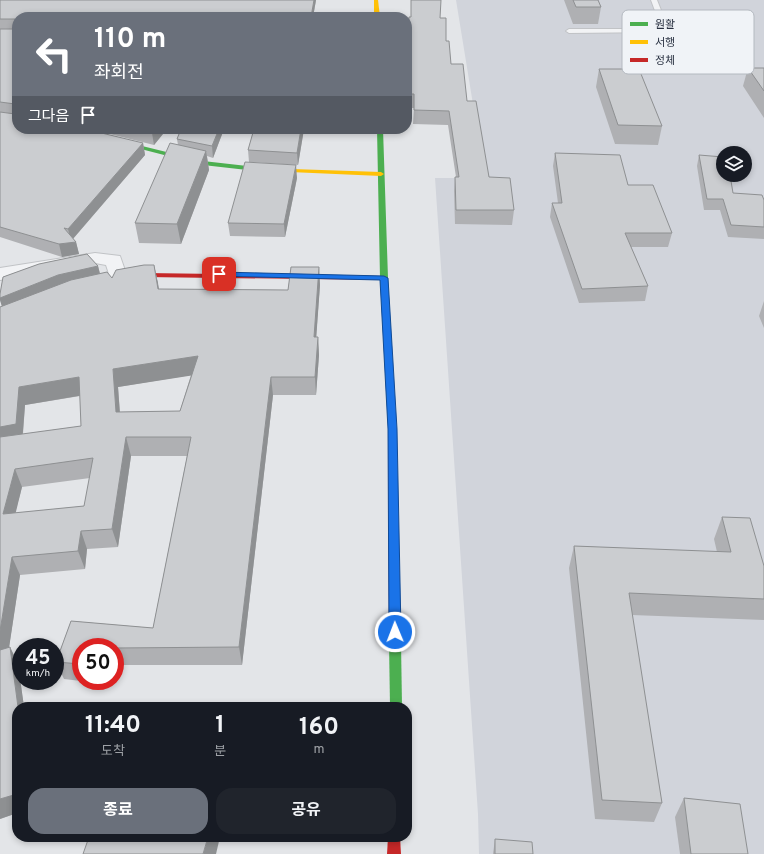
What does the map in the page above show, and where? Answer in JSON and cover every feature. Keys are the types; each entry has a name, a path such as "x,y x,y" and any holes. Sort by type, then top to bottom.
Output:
{"main road":[{"path":"376,0 377,12"},
{"path":"87,134 203,162 264,170 381,174"},
{"path":"380,134 384,278 392,429 396,702"},
{"path":"116,280 145,275 384,278"},
{"path":"394,842 394,854"}],"street":[{"path":"0,274 95,258 114,260 116,280"}],"lane":[{"path":"654,0 658,10"},
{"path":"569,31 622,31"}],"shaded area":[{"path":"456,0 764,0 764,854 479,854 478,814 435,178 485,178"}],"building":[{"path":"0,0 314,0 312,12 12,12 12,19 0,19"},
{"path":"411,0 441,0 440,18 446,18 446,41 449,41 451,64 463,64 467,101 476,101 489,177 510,178 514,210 456,210 455,177 459,177 449,111 414,110 414,94 412,94"},
{"path":"573,0 598,0 601,7 576,7"},
{"path":"0,29 12,29 12,104 0,102"},
{"path":"754,68 764,68 764,91 752,74 754,74"},
{"path":"599,69 622,69 622,74 641,74 662,126 618,125"},
{"path":"0,112 12,114 12,134 106,134 143,143 68,229 64,228 76,242 59,244 0,227"},
{"path":"179,134 217,134 212,146 177,139"},
{"path":"253,134 300,134 297,153 248,150"},
{"path":"170,143 206,151 177,224 135,223"},
{"path":"555,153 620,155 628,185 653,185 672,233 625,233 648,286 582,289 552,203 562,203"},
{"path":"699,155 716,156 716,182 731,182 733,193 762,195 764,200 764,227 731,225 723,199 707,199"},
{"path":"245,162 296,165 284,224 228,223"},
{"path":"87,254 98,266 58,275 0,298 3,277 39,264"},
{"path":"144,265 154,265 158,289 288,290 291,267 319,267 314,337 318,337 315,377 271,377 239,647 124,648 124,638 72,638 72,663 64,663 64,640 71,621 153,628 191,437 126,437 112,529 81,531 78,551 12,557 0,631 0,437 81,426 79,377 19,387 16,424 0,427 0,307 71,280 107,272 112,278 116,270","holes":["198,356 180,411 116,412 113,369","93,458 84,506 3,514 15,469"]},
{"path":"722,517 750,518 764,566 764,599 629,593 662,803 602,800 574,546 731,552"},
{"path":"10,647 12,662 12,690 16,690 17,702 12,702 12,795 0,799 0,650"},
{"path":"684,798 740,804 748,854 691,854"},
{"path":"495,839 532,842 533,854 495,854"},
{"path":"87,842 207,842 203,854 83,854"}],"traffic: fast":[{"path":"86,134 203,163 264,170 292,171"},
{"path":"380,134 384,278 392,426"},
{"path":"395,642 396,702"}],"traffic: slow":[{"path":"376,0 377,12"},
{"path":"292,171 381,174"}],"traffic: jam":[{"path":"128,278 145,275 384,278"},
{"path":"392,426 395,642"},
{"path":"394,842 394,854"}],"route":[{"path":"219,274 384,278 392,429 395,632"}]}
